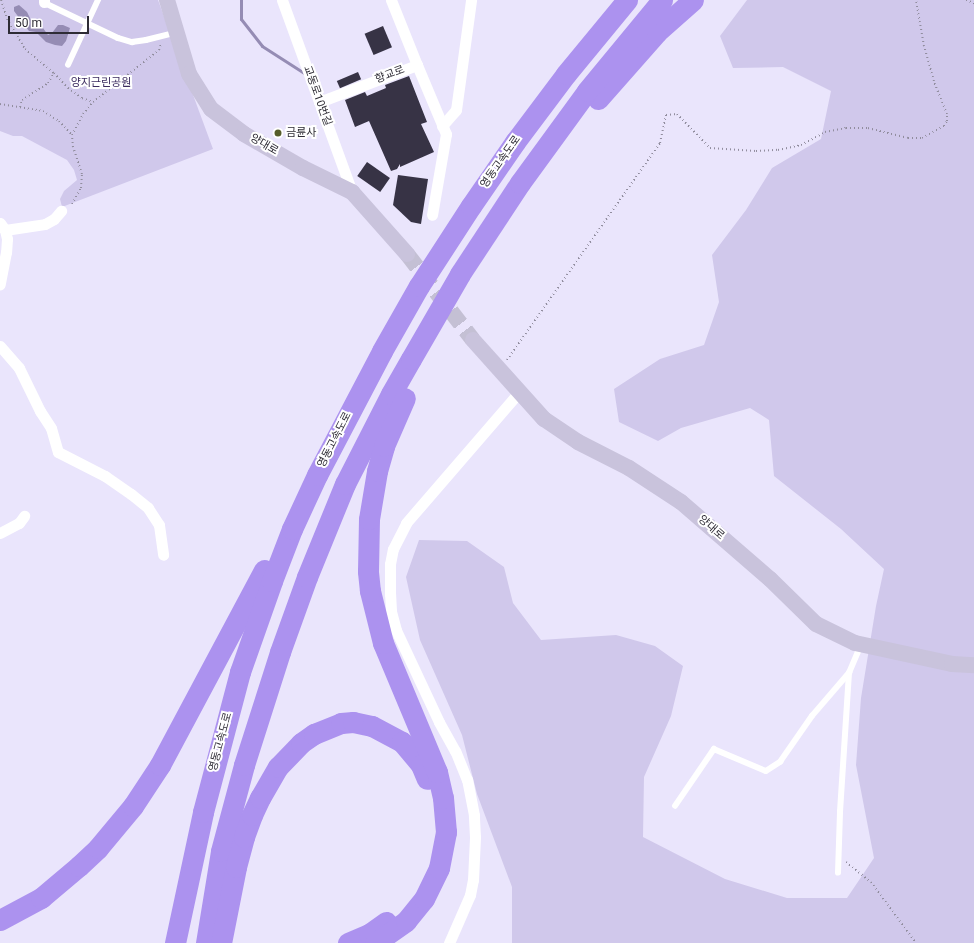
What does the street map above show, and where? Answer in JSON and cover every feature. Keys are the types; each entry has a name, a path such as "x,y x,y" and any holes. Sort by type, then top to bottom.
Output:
{"highway":[{"name":"영동고속도로","path":"175,943 222,734 255,628 292,529 345,420 419,286 515,142 566,74 627,0"},
{"path":"221,943 213,929 222,851 244,765 280,652 307,576 345,484 377,421 460,274 520,183 622,48 662,0"},
{"path":"460,274 578,122 657,32 693,0"},
{"path":"375,943 406,921 417,909 431,888 443,856 446,820 437,772 383,643 370,591 368,571 369,519 378,471 384,446 393,422 436,338 545,165"},
{"path":"0,920 41,898 79,866 118,824 146,788 164,758 345,420"},
{"path":"213,929 244,838 260,798 278,767 301,743 314,734 341,724 363,724 381,730 402,742 421,765 434,802 434,839 427,867 412,895 380,926 369,934 348,943"}],"street":[{"name":"양대로","path":"168,0 171,34 189,74 212,109 244,134 303,168 352,192 407,254"},
{"name":"교동로10번길","path":"282,0 352,192"},
{"name":"향교로","path":"319,102 418,65 390,0"},
{"path":"442,126 456,110 471,0"},
{"path":"418,65 446,134 432,215"},
{"path":"0,284 7,239 2,227 45,224 54,219 61,211"},
{"name":"양대로","path":"473,340 544,419 578,442 629,468 681,502 770,579 816,624 855,644 952,664 974,665"},
{"path":"0,346 19,368 36,404 51,428 58,452 105,476 148,508 159,525 163,555"},
{"path":"449,943 470,895 473,880 476,837 474,815 466,780 456,751 439,722 396,630 391,611 390,564 393,549 406,523 519,392"},
{"path":"0,533 19,523 24,516"}],"lane":[{"path":"68,65 98,0"},
{"path":"42,1 88,22 118,38 132,42 171,34"},
{"path":"675,806 714,749 766,771 780,762 812,716 849,673 861,645"},
{"path":"838,872 849,673"}],"path":[{"path":"1,0 7,19 25,49 54,73 68,88 82,98 93,102"},
{"path":"500,370 660,143 666,115 677,114 710,148 756,152 778,150 801,145 824,132 846,128 868,128 908,138 922,138 934,133 944,126 947,120 947,114 934,81 926,53 916,0"},
{"path":"966,0 974,3"},
{"path":"72,204 81,188 82,174 73,147 72,135 83,114 93,102 159,50 171,34"},
{"path":"20,107 22,100 48,83 54,73"},
{"path":"0,104 43,111 59,121 72,135"},
{"path":"838,856 871,882 916,943"}],"green space":[{"name":"양지근린공원","path":"0,0 158,0 213,149 62,207 60,199 64,191 77,180 74,170 67,160 22,136 13,136 0,131"},
{"path":"747,0 974,0 974,943 512,943 512,887 477,794 462,735 420,640 406,577 419,540 467,541 504,567 513,603 541,640 616,635 655,646 683,666 671,716 644,777 643,837 725,879 787,898 847,898 874,858 856,765 861,698 876,606 884,569 841,529 774,476 769,420 750,408 681,428 658,441 619,422 614,389 660,359 704,345 719,302 712,255 746,210 772,168 821,139 831,91 783,67 733,68 720,36"}],"shaded area":[{"path":"19,5 27,12 33,24 43,28 48,35 52,33 58,25 63,25 70,28 66,41 62,46 46,42 36,32 29,31 14,11 14,7"}],"building":[{"path":"383,26 392,47 374,55 365,34"},
{"path":"358,72 361,79 340,88 337,81"},
{"path":"409,76 427,122 421,124 434,152 400,167 400,164 397,169 391,171 369,121 355,127 345,100 365,92 367,96 386,88 385,85"},
{"path":"367,162 390,178 380,192 357,176"},
{"path":"398,175 428,179 421,224 411,222 393,205"}],"waterway":[{"path":"241,0 241,19 262,46 304,73"}],"tunnel":[{"path":"407,254 473,340"}],"place":[{"name":"금륜사","path":"278,133"}]}
